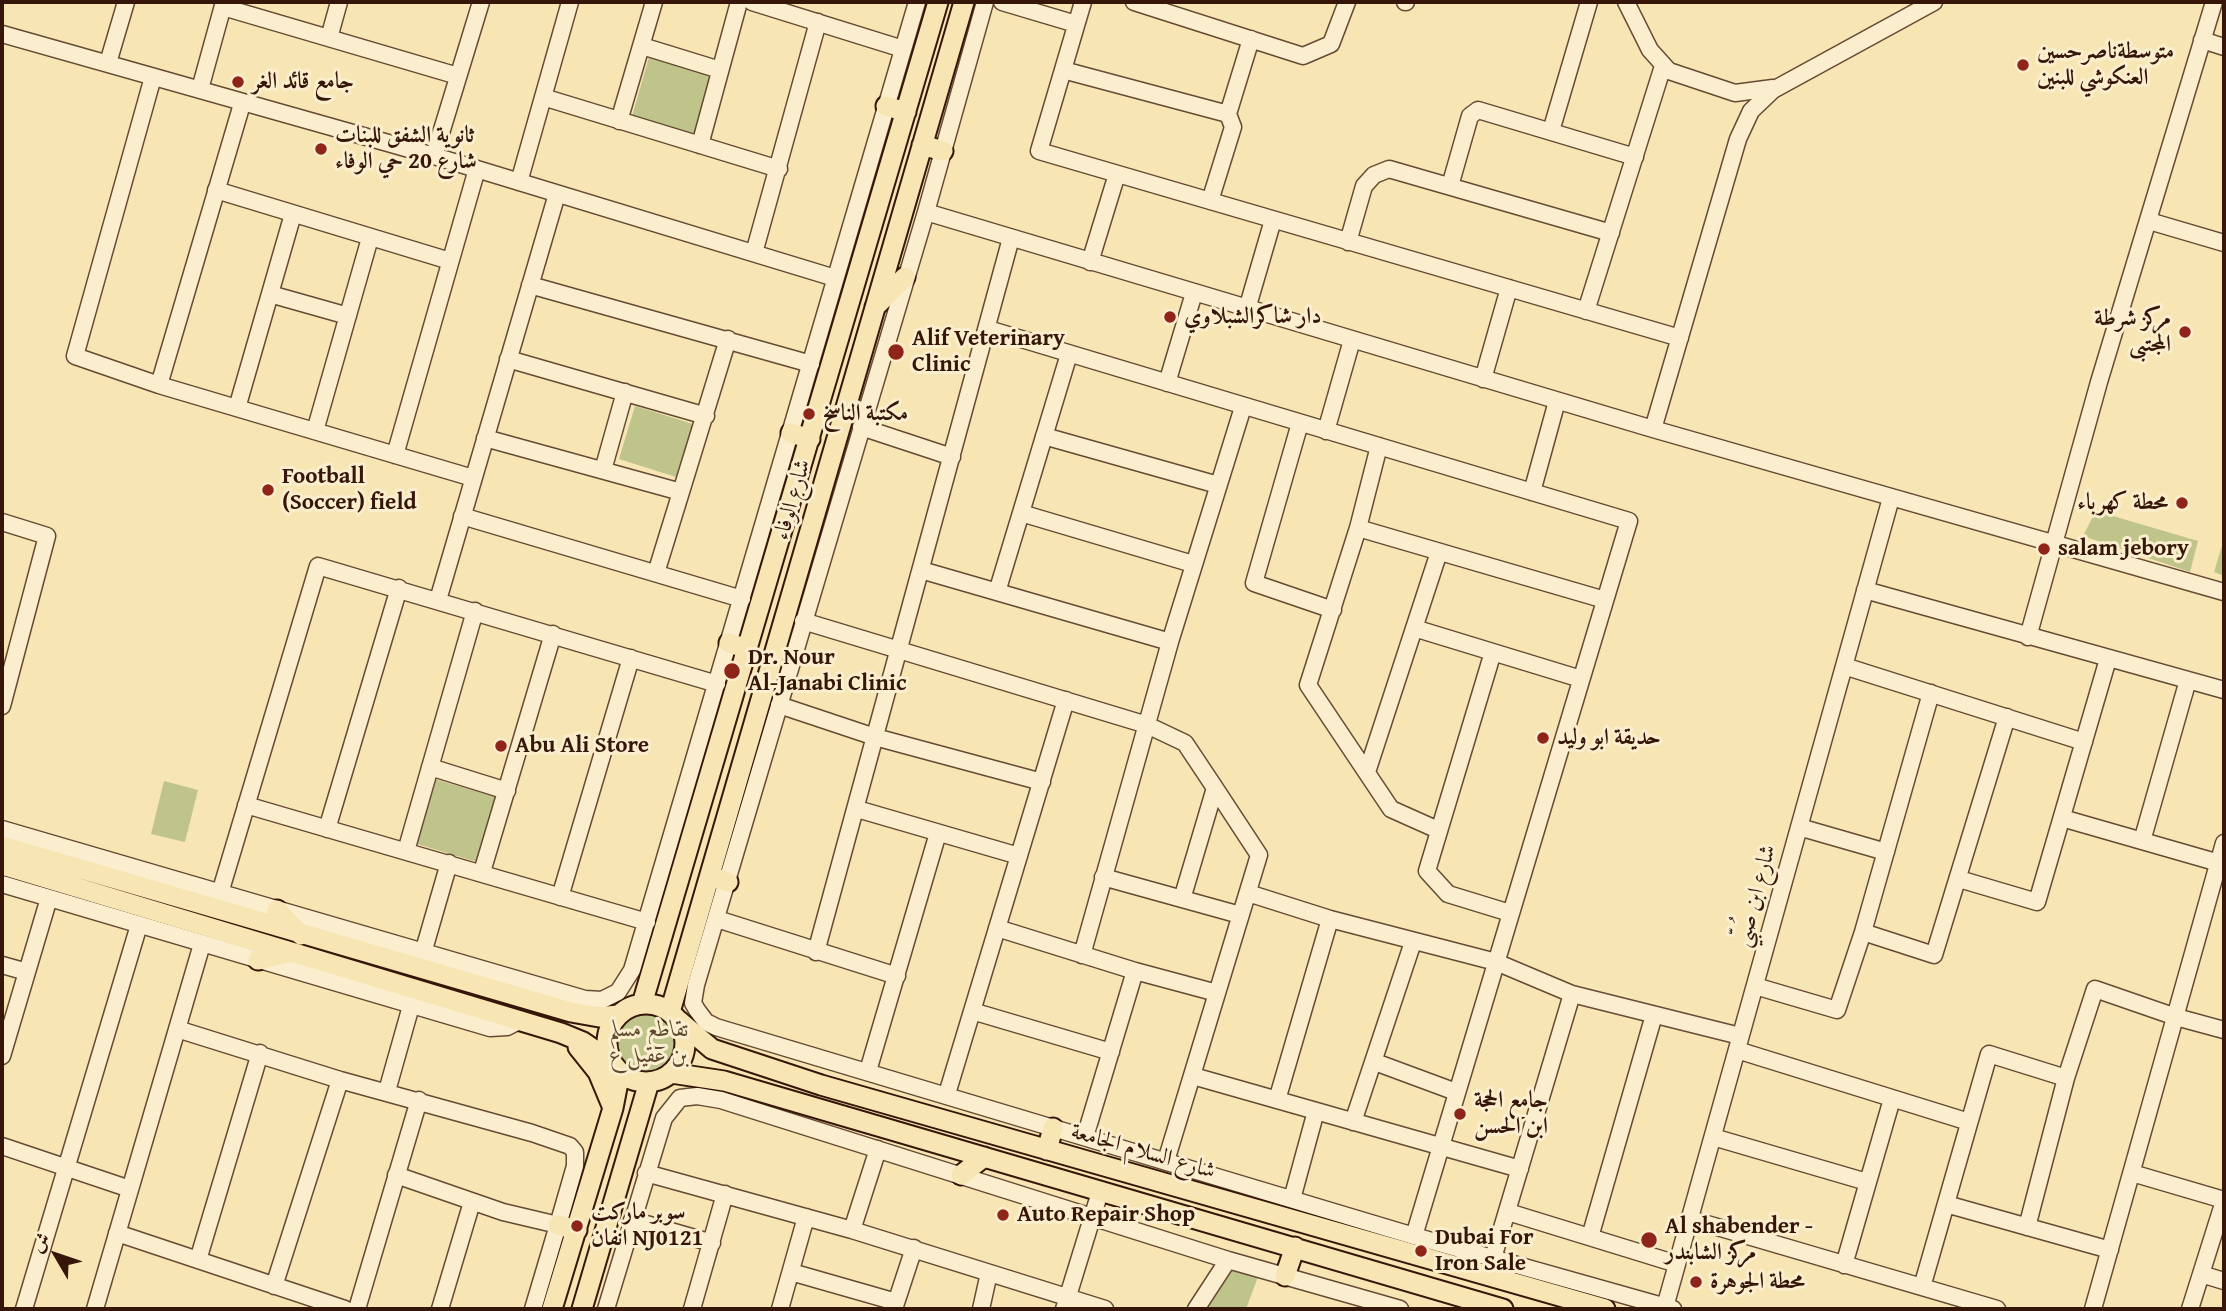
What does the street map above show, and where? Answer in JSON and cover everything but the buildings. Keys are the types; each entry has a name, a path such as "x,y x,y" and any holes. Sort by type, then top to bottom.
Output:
{"main road":[{"name":"شارع الوفاء","path":"642,1004 938,2"},
{"name":"شارع الوفاء","path":"674,1016 719,879 728,811 964,2"},
{"path":"887,106 906,112"},
{"path":"922,145 943,151"},
{"path":"874,308 905,278"},
{"path":"790,433 810,439"},
{"path":"813,518 832,523"},
{"path":"729,643 748,649"},
{"path":"719,748 722,759 708,808 709,816 720,820 728,811"},
{"path":"2,846 561,1033 583,1042 629,1078 649,1082 671,1073 709,1077 1503,1309"},
{"path":"2,865 571,1012 599,1017 618,1015 642,1004 662,1007 674,1016 685,1042 683,1054 671,1073"},
{"path":"276,910 296,943"},
{"path":"258,960 296,943"},
{"path":"571,1012 606,1008 621,1003 655,965"},
{"path":"552,1309 558,1289 567,1228 612,1108 616,1067 607,1038 618,1015"},
{"name":"شارع السلام الجامعة","path":"674,1016 712,1049 839,1090 1047,1150 1341,1223 1604,1309"},
{"path":"561,1033 588,1057 598,1072 612,1108"},
{"path":"582,1309 649,1082"},
{"path":"831,1112 828,1098 839,1090"},
{"path":"1047,1150 1052,1128"},
{"path":"961,1175 984,1157"},
{"path":"1285,1276 1294,1247"},
{"path":"558,1289 568,1280 580,1284 582,1291 576,1309"}],"street":[{"path":"108,64 126,2"},
{"path":"329,38 339,2"},
{"path":"434,156 481,2"},
{"path":"519,182 570,2"},
{"path":"620,121 654,2"},
{"path":"699,145 739,2"},
{"path":"752,2 903,49"},
{"path":"2,829 585,999 602,1000 618,992 629,979 647,922 917,2"},
{"path":"985,2 926,212 779,705 719,879 717,919 693,1003 701,1017 716,1027 1292,1199 1341,1223 1414,1236 1669,1308"},
{"path":"1002,2 1076,24"},
{"path":"1083,2 1038,151 1680,338"},
{"path":"1134,2 1171,7 1251,39 1303,56 1331,44 1347,2"},
{"path":"1551,131 1590,2"},
{"path":"1626,2 1650,50 1663,66 1684,78 1735,93 1782,85"},
{"path":"1653,429 1745,120 1765,96 1782,85 1934,2"},
{"path":"2028,637 2214,2"},
{"path":"200,89 224,4 458,76"},
{"path":"754,253 818,22"},
{"path":"2,34 200,89 242,104 434,156 835,278"},
{"path":"1210,201 1233,127 1228,114 1251,39"},
{"path":"2202,40 2224,47"},
{"path":"642,46 720,70"},
{"path":"1586,311 1663,66"},
{"path":"1063,70 1228,114"},
{"path":"153,77 75,356 159,385 473,478"},
{"path":"1735,93 1745,120"},
{"path":"543,97 779,169"},
{"path":"159,385 242,104"},
{"path":"1450,186 1469,119 1475,111 1484,110 1636,157"},
{"path":"395,455 477,169"},
{"path":"1348,242 1364,186 1378,172 1398,170 1611,233"},
{"path":"1090,262 1117,174"},
{"path":"216,190 450,261"},
{"path":"438,600 557,194"},
{"path":"926,212 1557,401 2224,592"},
{"path":"237,408 293,214"},
{"path":"1247,309 1273,219"},
{"path":"2149,220 2224,243"},
{"path":"315,431 370,238"},
{"path":"816,952 1011,239"},
{"path":"530,285 811,364"},
{"path":"1483,379 1509,288"},
{"path":"1167,383 1194,293"},
{"path":"270,294 348,316"},
{"path":"988,329 1629,521 1414,1236"},
{"path":"656,573 728,339"},
{"path":"1326,430 1352,340"},
{"path":"997,592 1069,354"},
{"path":"508,359 706,415"},
{"path":"603,470 625,392"},
{"path":"1532,492 1557,401"},
{"path":"1082,955 1170,642 1243,407"},
{"path":"1300,423 1254,583 1333,610"},
{"path":"861,426 952,457"},
{"path":"1044,436 1218,485"},
{"path":"485,438 681,492"},
{"path":"1379,446 1333,610 1308,684 1391,809 1437,830"},
{"name":"شارع ابن صُبّي","path":"1669,1308 1677,1264 1891,498"},
{"path":"1021,513 1193,564"},
{"path":"462,516 742,598"},
{"path":"2,522 47,536 2,706"},
{"path":"1357,528 1605,600"},
{"path":"1367,772 1439,552"},
{"path":"220,893 318,566 717,684"},
{"path":"921,570 1170,642"},
{"path":"327,828 399,588"},
{"path":"1866,590 2224,690"},
{"path":"406,852 475,611"},
{"path":"803,621 1147,725 1185,743 1259,855 1166,1161"},
{"path":"1414,628 1581,679"},
{"path":"482,872 553,634"},
{"path":"1493,652 1437,830 1427,871 1448,894 1510,913"},
{"path":"560,897 631,658"},
{"path":"1959,879 2037,902 2108,659"},
{"path":"1844,666 2084,741"},
{"path":"2142,841 2188,680"},
{"path":"1755,986 1837,1010 1863,932 1931,693"},
{"path":"947,1094 1066,700"},
{"path":"779,705 875,737 1042,782"},
{"path":"1863,932 1934,955 2007,717"},
{"path":"430,767 507,791"},
{"path":"1182,899 1214,788"},
{"path":"246,805 647,922"},
{"path":"857,809 1019,856"},
{"path":"2062,818 2219,863"},
{"path":"1799,827 1886,852"},
{"path":"868,1071 938,833"},
{"path":"2093,1309 2224,843"},
{"path":"423,953 449,863"},
{"path":"1103,877 1240,915"},
{"path":"2,884 496,1029 519,1021"},
{"path":"1248,893 1330,919 1496,962 1572,995 1654,1016 1739,1043 1892,1099 1969,1122"},
{"path":"3,1050 48,898"},
{"path":"717,919 897,976"},
{"path":"1277,1100 1330,919"},
{"path":"24,1309 139,925"},
{"path":"998,928 1135,971 1217,993"},
{"path":"1353,1122 1376,1062 1413,942"},
{"path":"95,1309 202,944"},
{"path":"2,965 27,972"},
{"path":"1085,1137 1135,971"},
{"path":"2027,1227 2066,1078 2095,989 2176,1017 2224,1030"},
{"path":"1493,1258 1572,995"},
{"path":"387,1091 411,1006"},
{"path":"972,1011 1111,1052"},
{"path":"1590,1237 1654,1016"},
{"path":"177,1028 340,1080 387,1091 570,1146 575,1152 575,1167 567,1228 533,1309"},
{"path":"198,1260 260,1053"},
{"path":"1922,1287 1989,1054 2066,1078"},
{"path":"1376,1062 1456,1093"},
{"path":"1193,1076 1520,1169"},
{"path":"274,1286 340,1080"},
{"path":"606,1309 657,1136 670,1107 680,1098 697,1096 720,1100 1228,1260 1400,1309"},
{"path":"1844,1265 1892,1099"},
{"path":"357,1309 419,1101"},
{"path":"1292,1199 1316,1111"},
{"path":"1713,1137 1867,1182"},
{"path":"2,1146 130,1189"},
{"path":"852,1230 878,1149"},
{"path":"646,1172 914,1248 1066,1303 1105,1309"},
{"path":"2132,1173 2224,1200 2190,1309"},
{"path":"396,1175 472,1202 567,1228"},
{"path":"1066,1303 1100,1192"},
{"path":"692,1309 725,1195"},
{"path":"440,1309 472,1202"},
{"path":"1946,1204 2110,1250"},
{"path":"1508,1212 1677,1264"},
{"path":"780,1309 806,1217"},
{"path":"1690,1219 1997,1309"},
{"path":"632,1220 712,1243"},
{"path":"117,1233 345,1309"},
{"path":"791,1272 895,1306 914,1248"},
{"path":"1196,1309 1228,1260"},
{"path":"981,1309 989,1273"},
{"path":"2201,1275 2224,1281"}],"green space":[{"path":"649,57 711,75 694,134 632,116"},
{"path":"635,406 693,424 676,477 619,459"},
{"path":"2096,511 2198,541 2190,572 2083,536"},
{"path":"2224,539 2224,576 2214,572"},
{"path":"434,779 496,797 477,862 414,843"},
{"path":"164,781 198,790 185,842 151,834"},
{"name":"تقاطع مسلم بن عقيل ع","path":"649,1012 661,1014 671,1021 678,1031 678,1055 671,1065 661,1072 649,1074 637,1072 627,1065 620,1055 618,1043 620,1031 627,1021 637,1014"},
{"path":"1228,1260 1261,1269 1246,1309 1196,1309"}],"place":[{"name":"متوسطةناصرحسين العنكوشي للبنين","path":"2023,65"},
{"name":"جامع قائد الغر","path":"238,82"},
{"name":"ثانوية الشفق للبنات شارع 20 حي الوفاء","path":"321,149"},
{"name":"دار شاكرالشبلاوي","path":"1170,317"},
{"name":"مركز شرطة المجتبى","path":"2185,332"},
{"name":"Alif Veterinary Clinic","path":"896,352"},
{"name":"مكتبة الناسخ","path":"809,414"},
{"name":"Football (Soccer) field","path":"268,490"},
{"name":"محطة كهرباء","path":"2182,503"},
{"name":"salam jebory","path":"2044,549"},
{"name":"Dr. Nour Al-Janabi Clinic","path":"732,671"},
{"name":"حديقة ابو وليد","path":"1543,738"},
{"name":"Abu Ali Store","path":"501,746"},
{"name":"جامع الحجة ابن الحسن","path":"1460,1114"},
{"name":"Auto Repair Shop","path":"1003,1215"},
{"name":"سوبر ماركت انفان NJ0121","path":"577,1226"},
{"name":"Al shabender - مركز الشابندر","path":"1649,1240"},
{"name":"Dubai For Iron Sale","path":"1421,1251"},
{"name":"محطة الجوهرة","path":"1696,1282"}]}
